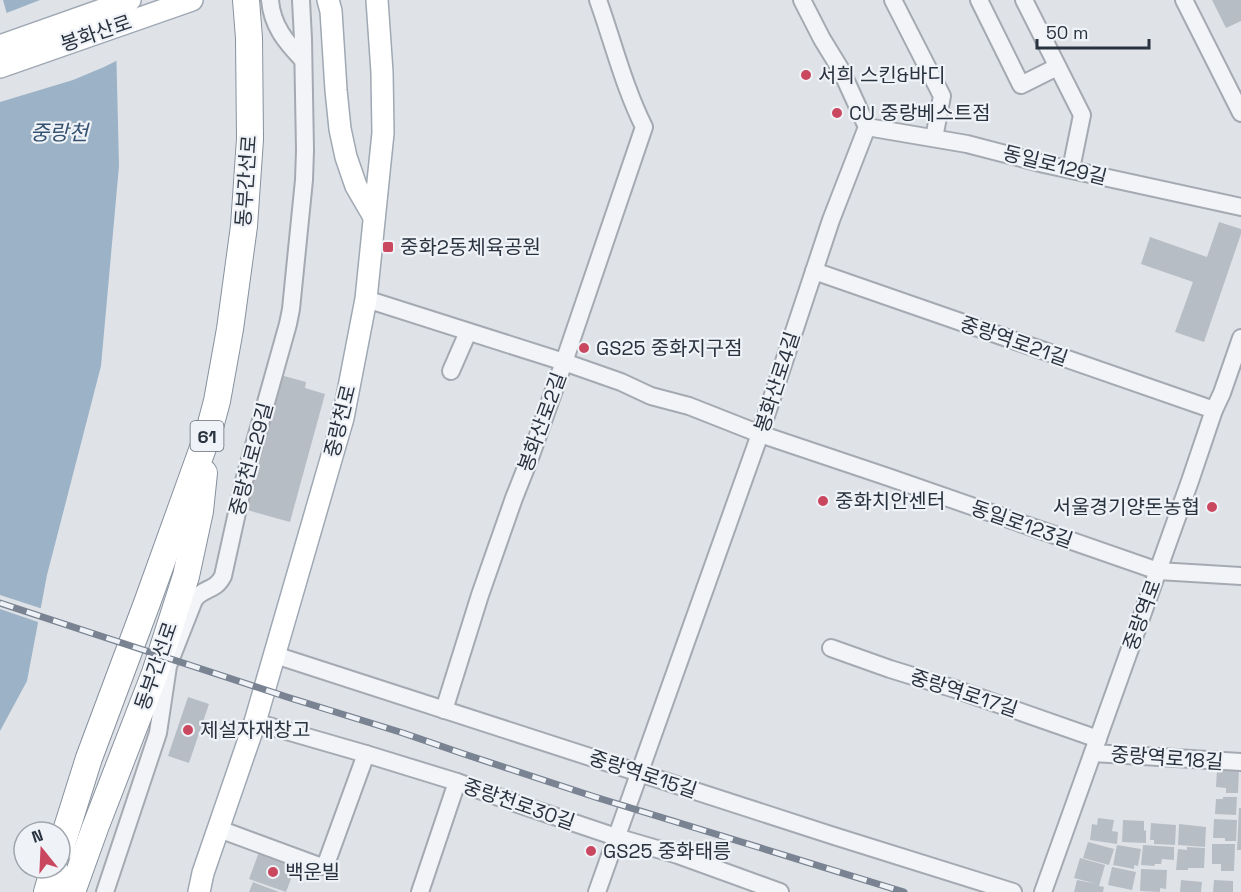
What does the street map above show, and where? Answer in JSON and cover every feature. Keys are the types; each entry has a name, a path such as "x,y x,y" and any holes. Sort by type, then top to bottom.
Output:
{"highway":[{"name":"동부간선로","path":"70,820 217,401 230,329 244,226 250,140 249,38 246,0"},
{"name":"동부간선로","path":"72,892 155,673 186,576 200,512 208,431"}],"main road":[{"name":"봉화산로","path":"0,46 130,0"},
{"name":"봉화산로","path":"0,67 192,0"},
{"path":"328,0 331,11 338,112 344,144 356,186 374,217"},
{"name":"중랑천로","path":"199,892 203,873 255,722 343,418 366,299 383,133 377,0"}],"street":[{"path":"270,0 273,17 281,36 303,60"},
{"name":"중랑천로29길","path":"105,892 158,733 168,666 197,596 218,585 223,576 244,481 288,324 304,180 305,129 301,0"},
{"name":"봉화산로2길","path":"444,710 480,596 564,362 644,127 620,67 598,0"},
{"path":"802,0 841,70 867,127"},
{"path":"893,0 942,96 934,138"},
{"path":"979,0 1021,85 1056,67"},
{"path":"1024,0 1082,116 1071,169"},
{"path":"1184,0 1241,113"},
{"name":"동일로129길","path":"867,127 990,149 1044,164 1241,207"},
{"name":"봉화산로4길","path":"597,892 760,434 831,220 867,127"},
{"name":"중랑역로21길","path":"814,271 1214,410"},
{"name":"동일로123길","path":"366,299 564,362 621,382 651,396 689,406 760,434 1158,571 1241,576"},
{"path":"451,371 468,332"},
{"name":"중랑역로","path":"1043,892 1241,338"},
{"name":"중랑역로17길","path":"831,648 955,689 1096,746"},
{"name":"중랑역로15길","path":"274,655 1013,892"},
{"name":"중랑천로30길","path":"255,722 457,782 616,837 678,855 780,892"},
{"name":"중랑역로18길","path":"1096,746 1241,762"},
{"path":"219,829 320,867 324,866 366,754"},
{"path":"420,892 457,782"}],"water":[{"name":"중랑천","path":"3,0 115,0 119,166 101,366 47,575 27,681 0,731 0,84 21,64"}],"pier":[{"path":"40,0 118,0 120,59 73,80 0,102 0,80 18,63 4,14"},
{"path":"0,595 43,609 41,623 0,609"}],"building":[{"path":"1212,0 1241,0 1241,21 1226,28"},
{"path":"1219,222 1241,229 1241,234 1204,342 1175,332 1193,282 1141,264 1150,237 1207,257"},
{"path":"277,374 306,382 305,388 325,394 290,522 240,508"},
{"name":"제설자재창고","path":"188,697 209,704 189,763 168,756"},
{"path":"1217,768 1239,769 1238,793 1226,793 1226,788 1216,787"},
{"path":"1223,797 1237,797 1236,815 1215,814 1216,799 1223,799"},
{"path":"1239,808 1241,808 1241,850 1237,850"},
{"path":"1098,818 1114,820 1112,831 1118,832 1117,844 1090,840 1092,824 1097,825"},
{"path":"1214,819 1237,820 1236,841 1213,838"},
{"path":"1123,820 1144,821 1146,843 1122,842"},
{"path":"1151,823 1176,825 1175,845 1154,844 1154,840 1150,840"},
{"path":"1179,824 1206,827 1205,847 1178,845"},
{"path":"1088,842 1114,849 1109,865 1083,858"},
{"path":"1212,844 1235,844 1234,871 1221,871 1221,864 1212,864"},
{"path":"1117,845 1141,849 1138,866 1134,865 1134,869 1113,865"},
{"path":"1143,845 1174,847 1174,860 1162,859 1161,864 1154,866 1141,865"},
{"path":"1187,847 1205,848 1204,868 1176,870 1178,849 1187,850"},
{"name":"백운빌","path":"259,852 296,866 286,892 249,879"},
{"path":"1080,858 1105,865 1099,886 1104,887 1103,892 1074,892 1077,880 1097,884 1074,878"},
{"path":"1112,867 1136,872 1132,890 1108,885"},
{"path":"1141,869 1167,870 1166,889 1160,888 1160,892 1140,891"},
{"path":"1181,880 1202,882 1201,892 1180,892"},
{"path":"1214,880 1233,881 1233,892 1213,892"},
{"path":"253,882 279,892 249,892"}],"railway":[{"path":"0,603 595,797 904,892"}],"place":[{"name":"서희 스킨&바디","path":"806,75"},
{"name":"CU 중랑베스트점","path":"837,113"},
{"name":"중화2동체육공원","path":"388,247"},
{"name":"GS25 중화지구점","path":"584,348"},
{"name":"중화치안센터","path":"823,501"},
{"name":"서울경기양돈농협","path":"1212,507"},
{"name":"제설자재창고","path":"188,730"},
{"name":"GS25 중화태릉","path":"591,851"},
{"name":"백운빌","path":"273,872"}]}
